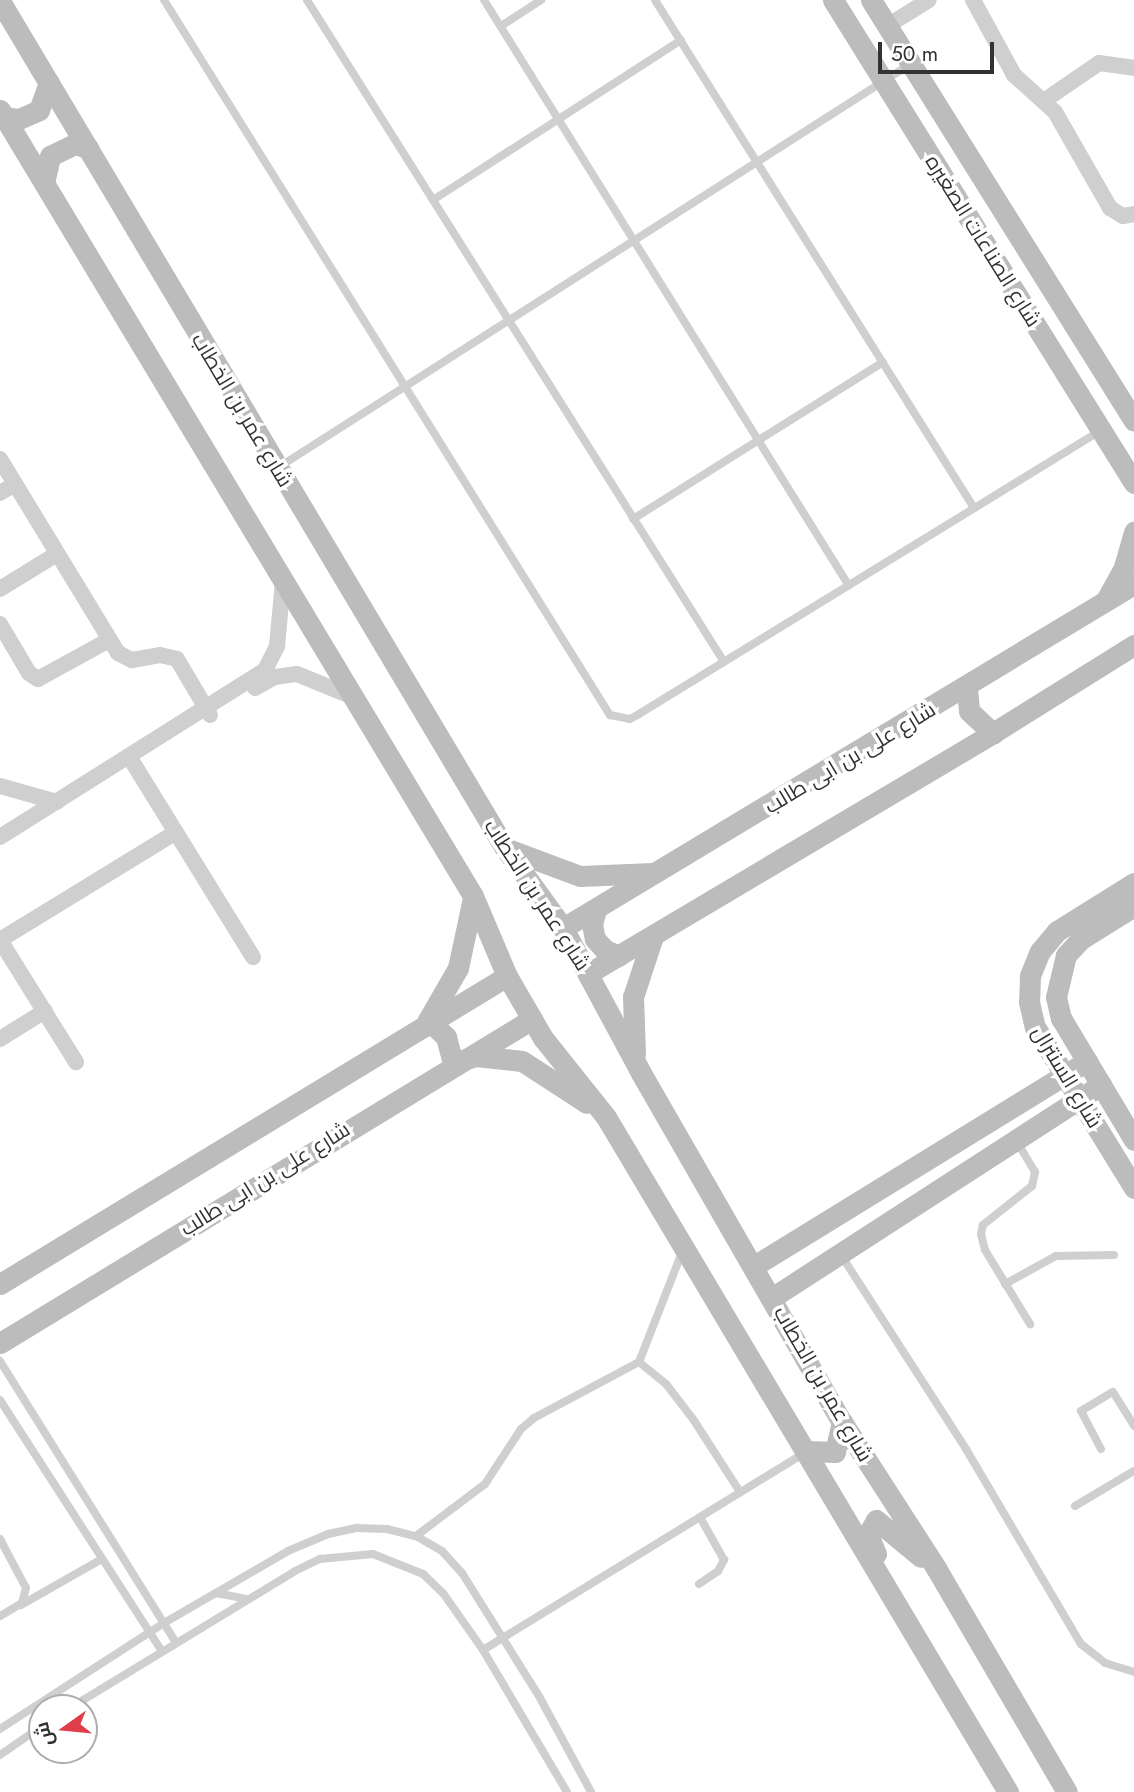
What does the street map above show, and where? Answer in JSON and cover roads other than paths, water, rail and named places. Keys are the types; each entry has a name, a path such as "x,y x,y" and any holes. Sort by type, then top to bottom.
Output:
{"street":[{"name":"شارع الصناعات الصغيره","path":"833,0 1134,483"},
{"name":"شارع الصناعات الصغيره","path":"871,0 1134,421"},
{"path":"887,26 929,0"},
{"path":"974,0 1014,75 1045,100 1110,208 1123,216 1134,214"},
{"name":"شارع عمر بن الخطاب","path":"0,1 505,848 563,928 641,1073 773,1297 842,1422 936,1569 1067,1792"},
{"path":"1045,100 1099,63 1134,68"},
{"path":"2,113 33,114 44,104 50,83"},
{"path":"2,113 473,896 507,976 532,1019 606,1117 685,1245 1008,1792"},
{"path":"44,183 50,156 75,144 88,148"},
{"path":"0,459 118,653 132,660 160,655 177,659 205,713"},
{"path":"0,493 15,484"},
{"path":"1105,602 1124,567 1134,531"},
{"path":"0,589 57,554"},
{"path":"252,685 275,655 283,582"},
{"name":"شارع على بن ابى طالب","path":"563,928 967,688 1134,584"},
{"path":"0,624 29,673 38,679 109,640"},
{"path":"589,973 993,733 1134,645"},
{"path":"0,838 252,685 275,677 297,674 352,697"},
{"path":"967,688 969,710 993,733"},
{"path":"130,758 253,957"},
{"path":"0,786 57,802"},
{"path":"76,1062 0,940 176,832"},
{"path":"505,848 580,876 659,873"},
{"name":"شارع السنترال","path":"1134,883 1056,931 1040,951 1030,976 1029,1002 1035,1027 1134,1188"},
{"path":"428,1020 458,968 473,896"},
{"name":"شارع السنترال","path":"1134,906 1081,939 1066,956 1058,975 1061,1018 1134,1140"},
{"path":"596,910 592,924 595,939 605,950 619,956"},
{"path":"641,1073 632,1036 633,997 653,936"},
{"path":"0,1284 428,1020 507,976"},
{"path":"0,1039 45,1011"},
{"name":"شارع على بن ابى طالب","path":"0,1343 453,1063 532,1019"},
{"path":"428,1020 446,1037 453,1063 476,1056 522,1061 606,1117"},
{"path":"754,1266 1087,1062"},
{"path":"773,1297 1101,1085"},
{"path":"940,1152 956,1179"},
{"path":"808,1451 835,1452 842,1422"},
{"path":"892,1596 868,1534 871,1523 882,1521 936,1569"}],"lane":[{"path":"164,0 610,715 630,719 1101,431"},
{"path":"307,0 724,662"},
{"path":"484,0 849,586"},
{"path":"500,26 541,0"},
{"path":"656,0 974,508"},
{"path":"433,200 681,40"},
{"path":"277,469 911,64"},
{"path":"633,519 883,362"},
{"path":"1016,1140 1035,1172 1032,1186 983,1225 981,1234 1005,1284 1030,1324"},
{"path":"416,1536 485,1484 521,1429 534,1418 639,1362 685,1245"},
{"path":"840,1254 966,1449 1081,1644 1105,1663 1134,1672"},
{"path":"1005,1284 1056,1256 1114,1255"},
{"path":"0,1361 175,1641"},
{"path":"639,1362 666,1384 693,1419 740,1492"},
{"path":"1101,1449 1081,1411 1112,1392 1134,1426"},
{"path":"0,1400 161,1650"},
{"path":"483,1650 808,1451"},
{"path":"1075,1506 1134,1471"},
{"path":"699,1584 718,1572 724,1560 700,1517"},
{"path":"0,1729 149,1632 288,1551 328,1534 367,1528 416,1536 442,1551 462,1573 503,1636 591,1792"},
{"path":"0,1539 25,1582 24,1598 18,1606"},
{"path":"92,1694 175,1641 320,1559 373,1554 423,1574 443,1593 483,1650 567,1792"},
{"path":"0,1616 102,1559"},
{"path":"216,1592 247,1599"},
{"path":"0,1755 28,1736"}]}
